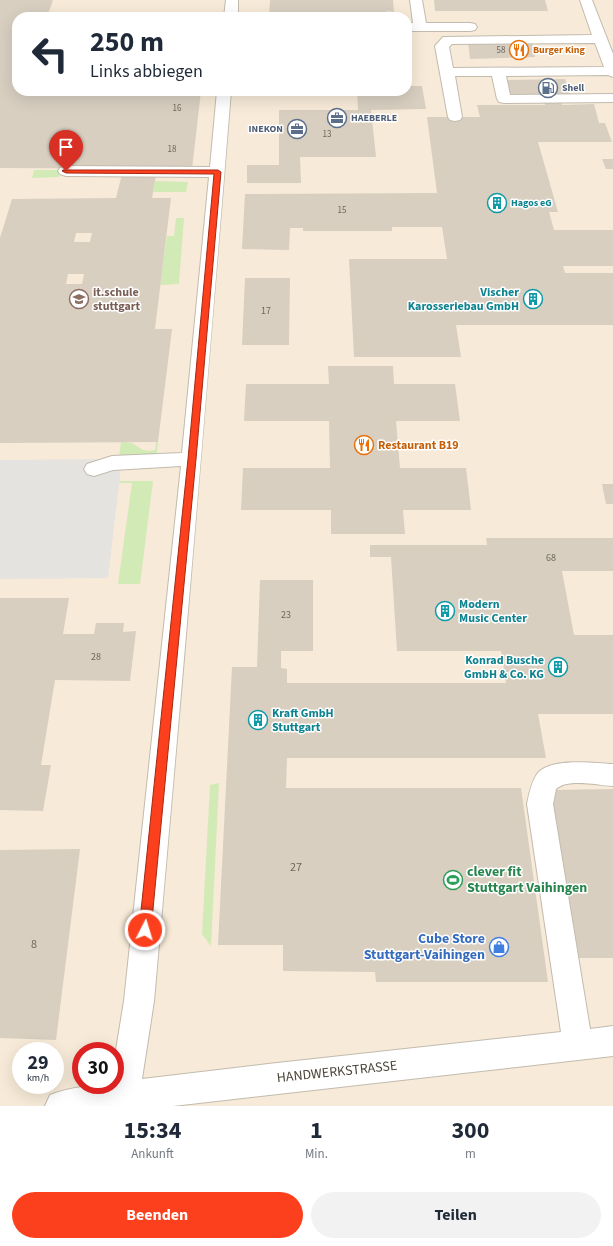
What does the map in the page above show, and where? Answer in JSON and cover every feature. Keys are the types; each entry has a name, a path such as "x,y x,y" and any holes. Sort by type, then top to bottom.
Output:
{"street":[{"path":"231,12 232,0"},
{"path":"416,0 414,27 484,26"},
{"path":"447,72 613,72 586,0"},
{"path":"572,26 598,33"},
{"path":"455,117 442,46 448,40 598,33"},
{"path":"498,71 504,99 613,98"},
{"path":"122,1101 138,1001 191,466 224,96"},
{"path":"66,171 218,172"},
{"path":"578,1045 540,804 543,788 548,780 558,775 570,773 613,775"},
{"name":"HANDWERKSTRASSE","path":"61,1106 189,1097 613,1041"}],"shaded area":[{"path":"0,0 613,0 613,1106 0,1106"},
{"path":"122,459 108,578 0,579 0,460"}],"green space":[{"path":"34,170 60,170 59,177 32,178"},
{"path":"155,181 188,182 186,192 153,192"},
{"path":"176,218 184,218 179,284 160,285 167,236 174,236"},
{"path":"121,442 131,443 142,449 150,451 155,450 156,442 158,442 156,460 121,458 119,456"},
{"path":"117,481 153,481 140,584 118,584 132,483 115,483"},
{"path":"219,783 211,946 202,934 210,785"}],"building":[{"path":"0,0 53,0 49,12 12,12 12,96 200,96 192,169 0,168"},
{"path":"270,0 393,0 394,12 387,11 269,12"},
{"path":"434,0 545,0 548,11 435,11"},
{"path":"468,42 532,43 535,57 470,59"},
{"path":"565,79 570,94 559,94 562,105 594,104 599,123 605,123 612,142 538,142 558,212 549,212 554,230 613,230 613,266 563,266 565,273 613,273 613,325 456,325 461,357 354,357 349,259 447,259 442,227 392,227 392,231 303,231 303,228 290,228 289,250 242,249 245,194 437,193 427,117 480,117 477,105 545,105 542,94 510,94 507,80"},
{"path":"412,86 422,86 426,109 371,110 376,157 300,157 301,183 247,183 247,165 279,165 279,110 358,110 357,96 412,96"},
{"path":"602,159 613,159 613,169 606,169"},
{"name":"it.schule stuttgart","path":"122,174 156,174 152,198 171,198 155,329 172,329 158,442 0,443 0,238 12,199 116,198","holes":["76,233 92,233 90,242 74,242","68,274 84,274 82,284 66,284"]},
{"path":"245,278 290,278 289,345 242,345"},
{"name":"Restaurant B19","path":"328,366 393,366 394,384 455,384 460,421 396,421 400,468 466,468 471,510 403,510 405,534 331,534 331,510 241,510 243,468 330,468 329,421 244,421 246,384 329,384"},
{"path":"602,484 613,484 613,504 606,504"},
{"path":"486,538 613,538 613,571 562,571 574,635 613,635 613,714 538,714 546,758 287,758 286,788 521,788 548,982 376,982 375,972 283,971 283,945 218,945 232,667 257,667 260,580 313,580 313,651 281,651 281,668 287,669 287,683 506,683 501,651 397,651 391,557 370,557 370,545 487,545"},
{"path":"0,598 69,598 63,634 94,634 96,623 124,623 123,632 136,631 130,681 55,680 41,765 51,765 43,811 0,810"},
{"path":"613,789 613,958 579,958 551,790"},
{"path":"80,849 56,1040 0,1038 0,850"}],"place":[{"name":"Burger King","path":"519,50"},
{"name":"Shell","path":"548,88"},
{"name":"HAEBERLE","path":"337,118"},
{"name":"INEKON","path":"297,129"},
{"name":"Hagos eG","path":"497,203"},
{"name":"it.schule stuttgart","path":"79,299"},
{"name":"Vischer Karosseriebau GmbH","path":"533,299"},
{"name":"Restaurant B19","path":"364,445"},
{"name":"Modern Music Center","path":"445,611"},
{"name":"Konrad Busche GmbH & Co. KG","path":"558,667"},
{"name":"Kraft GmbH Stuttgart","path":"258,720"},
{"name":"clever fit Stuttgart Vaihingen","path":"453,880"},
{"name":"Cube Store Stuttgart-Vaihingen","path":"499,947"}],"route":[{"path":"66,171 218,172 192,459 145,930"}]}
